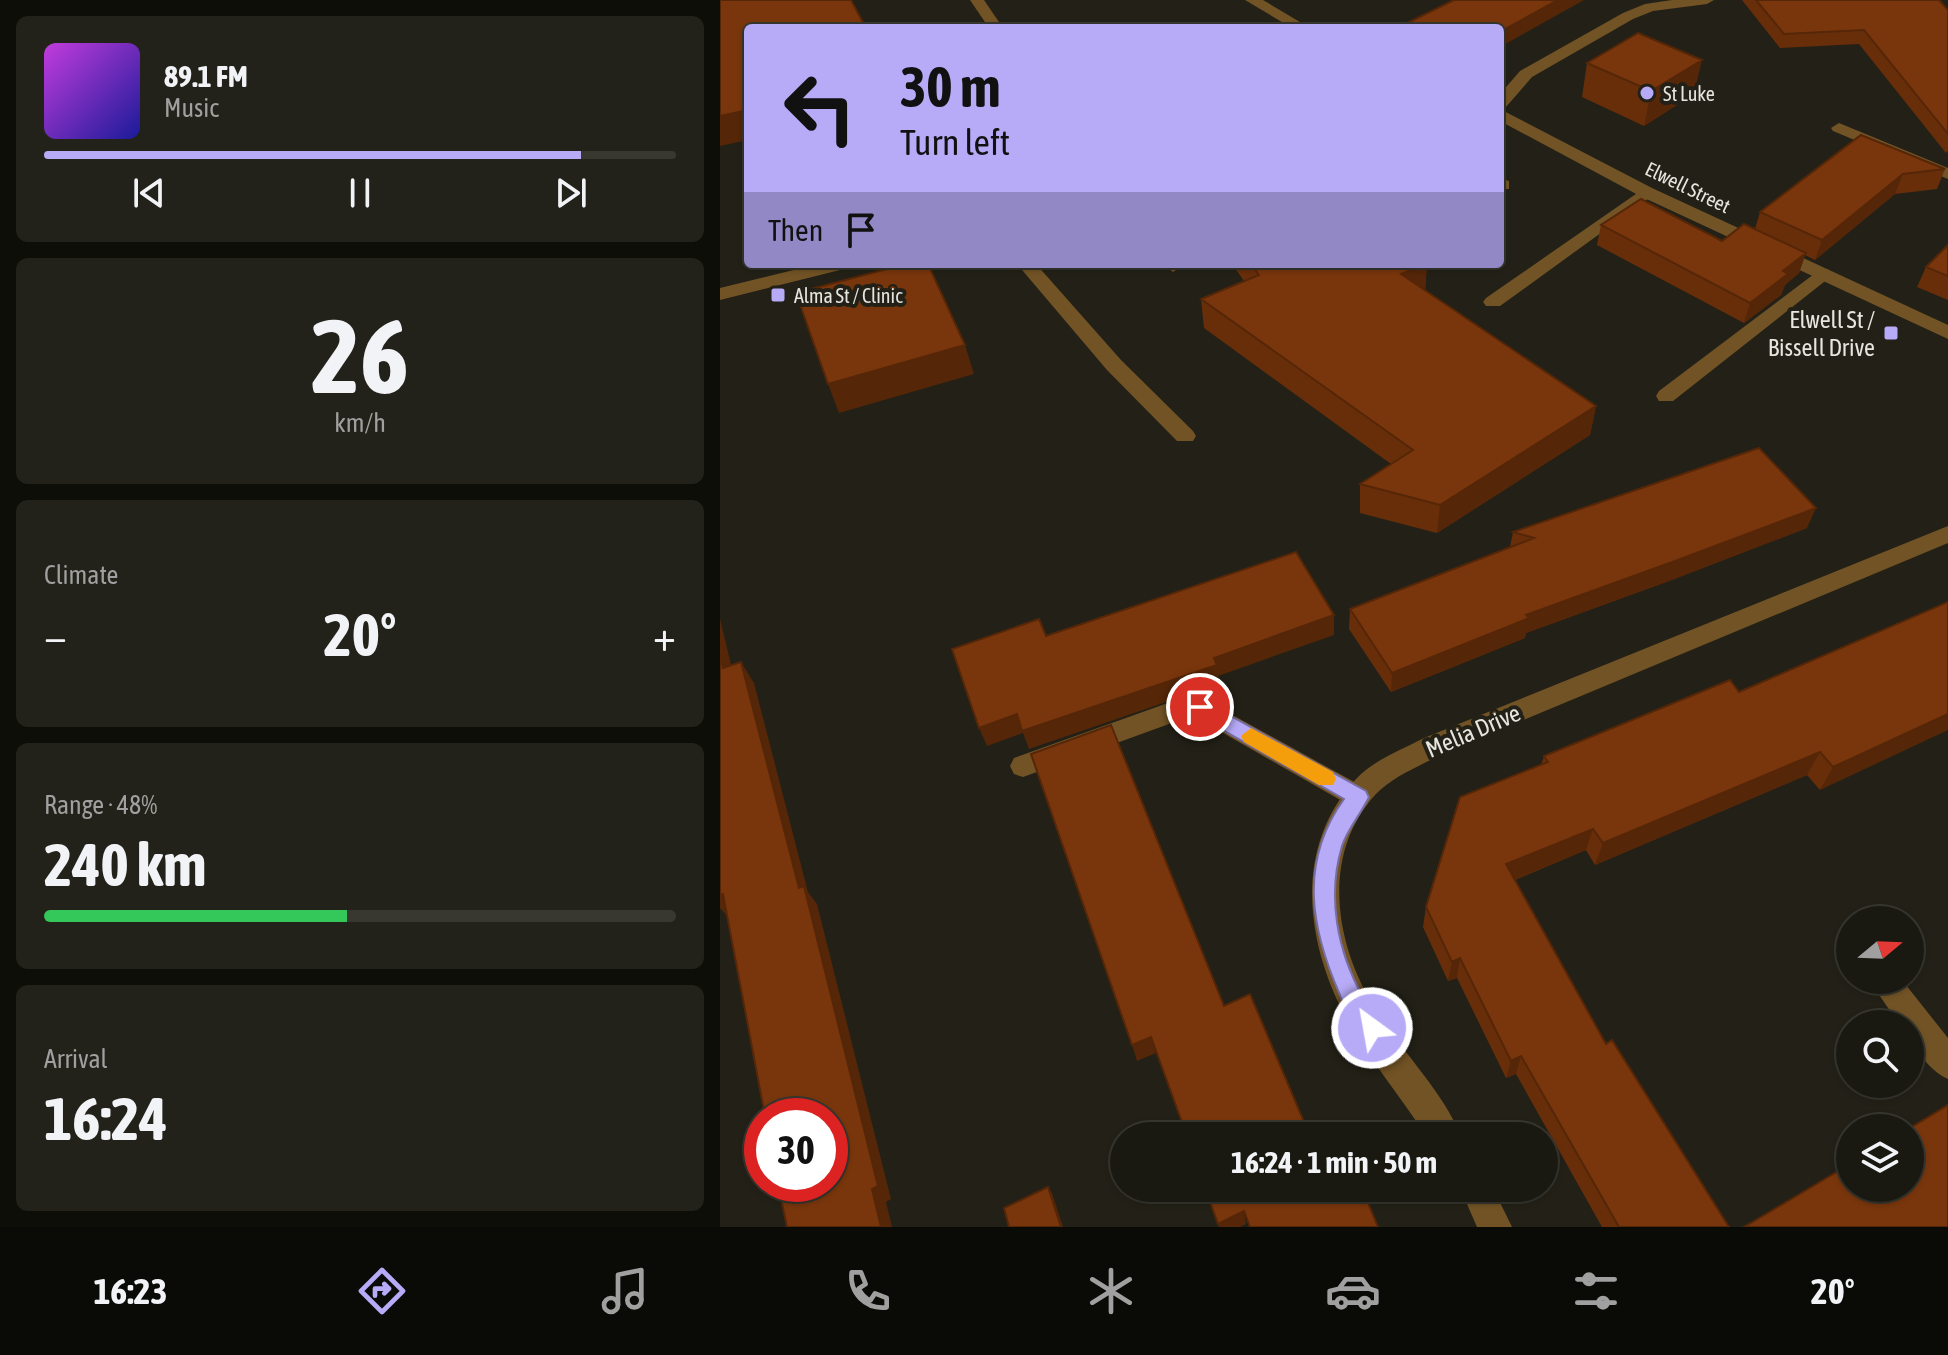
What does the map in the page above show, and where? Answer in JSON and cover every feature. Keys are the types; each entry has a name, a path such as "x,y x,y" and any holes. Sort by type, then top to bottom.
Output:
{"street":[{"path":"977,0 993,24"},
{"path":"1504,99 1526,74 1542,63 1628,16 1650,7 1707,0"},
{"path":"1262,3 1296,24"},
{"name":"Elwell Street","path":"1504,116 1646,192 1948,333"},
{"path":"1839,128 1948,174"},
{"path":"1493,302 1646,192"},
{"path":"720,294 825,268"},
{"path":"1029,268 1114,365 1185,436"},
{"path":"1666,396 1822,274"},
{"name":"Melia Drive","path":"1435,1122 1355,1004 1326,925 1322,891 1332,845 1348,809 1367,786 1433,746 1948,534"},
{"path":"1023,766 1179,710 1200,707 1358,797"},
{"path":"1895,994 1948,1063"},
{"path":"1483,1202 1495,1227"}],"building":[{"path":"720,0 851,0 864,24 744,24 744,111 720,116"},
{"path":"1454,0 1558,0 1504,30 1504,24 1405,24"},
{"path":"1756,0 1939,0 1948,10 1948,134 1864,30 1784,34"},
{"path":"1638,33 1702,60 1651,91 1587,63"},
{"path":"1861,135 1945,169 1903,174 1822,240 1760,212"},
{"path":"1641,199 1722,241 1744,224 1806,253 1783,271 1788,274 1750,303 1601,225"},
{"path":"1948,245 1948,276 1926,267"},
{"path":"891,268 930,268 965,345 828,384 796,293"},
{"path":"1254,268 1415,268 1401,274 1596,406 1440,505 1360,484 1413,450 1201,299 1259,275"},
{"path":"1759,448 1816,508 1526,615 1529,618 1392,673 1350,609 1534,538 1513,532"},
{"path":"1296,552 1334,615 1214,658 1217,665 1022,731 1017,714 979,728 952,649 1039,619 1046,636"},
{"path":"1948,602 1948,714 1833,767 1820,752 1603,843 1593,829 1506,864 1606,1044 1612,1040 1729,1227 1619,1227 1521,1056 1511,1061 1460,958 1452,962 1426,907 1460,797 1548,762 1544,756 1730,680 1739,692"},
{"path":"720,654 723,668 741,662 799,888 804,886 878,1186 872,1189 881,1227 787,1227 782,1202 848,1202 848,1098 762,1098 723,894 720,895"},
{"path":"1111,725 1224,1006 1250,994 1304,1122 1182,1122 1151,1037 1132,1045 1031,754"},
{"path":"1948,1105 1948,1227 1744,1227 1836,1172 1836,1202 1924,1202 1924,1120"},
{"path":"1048,1187 1061,1227 1009,1227 1004,1208"},
{"path":"1210,1202 1368,1202 1378,1227 1250,1227 1244,1211 1218,1224"}],"slow traffic":[{"path":"1251,736 1326,779"}],"place":[{"name":"St Luke","path":"1647,93"},
{"name":"Alma St / Clinic","path":"778,295"},
{"name":"Elwell St / Bissell Drive","path":"1891,333"}],"route":[{"path":"1200,707 1358,797 1348,809 1332,845 1322,891 1326,925 1338,965 1355,1004 1372,1028"}]}
